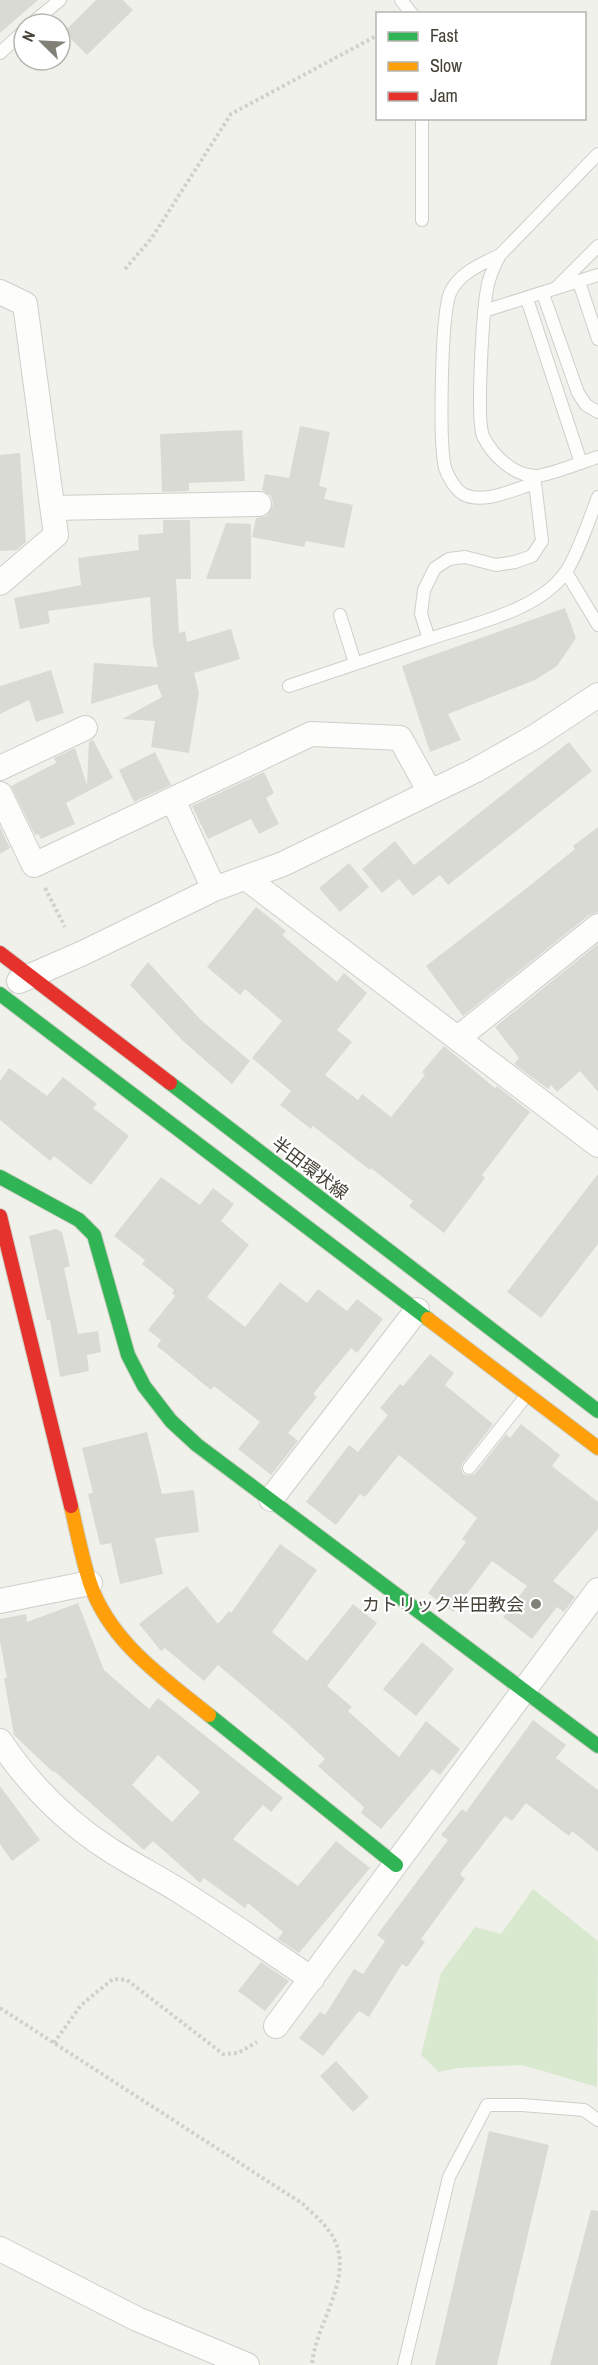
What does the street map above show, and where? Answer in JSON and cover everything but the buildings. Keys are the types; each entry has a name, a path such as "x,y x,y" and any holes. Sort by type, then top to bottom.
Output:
{"street":[{"path":"0,292 26,304 56,536 0,583"},
{"path":"53,508 259,504"},
{"path":"598,695 476,770 283,864 214,889 0,992 598,1448"},
{"path":"0,768 85,728"},
{"path":"0,794 34,865 311,734 400,738 430,792"},
{"path":"173,800 214,889"},
{"path":"246,878 598,1144"},
{"path":"458,1038 598,926"},
{"name":"半田環状線","path":"0,953 598,1411"},
{"path":"0,1177 79,1220 94,1235 128,1355 144,1386 171,1421 197,1445 598,1746"},
{"path":"0,1216 90,1583 103,1612 115,1631 147,1665 396,1864"},
{"path":"271,1499 417,1310"},
{"path":"0,1601 90,1583"},
{"path":"276,2026 598,1590"},
{"path":"0,1741 36,1790 77,1826 312,1979"},
{"path":"0,2249 137,2319 246,2365"}],"lane":[{"path":"46,12 60,0"},
{"path":"401,0 410,12"},
{"path":"0,53 12,42"},
{"path":"422,120 422,220"},
{"path":"535,479 517,471 496,457 483,435 480,400 484,311 491,272 500,255 598,154"},
{"path":"548,292 598,246"},
{"path":"500,255 459,279 450,294 445,317 441,443 446,470 454,486 463,494 476,498 598,457"},
{"path":"484,311 598,275"},
{"path":"579,282 598,339"},
{"path":"548,292 578,393 586,405 598,412"},
{"path":"527,299 581,463"},
{"path":"429,639 422,614 424,590 435,568 449,559 465,557 496,565 515,562 532,556 542,541 535,479"},
{"path":"289,686 528,605 550,591 566,572 598,497"},
{"path":"566,572 598,625"},
{"path":"340,615 355,663"},
{"path":"469,1468 527,1394"},
{"path":"404,2365 449,2177 487,2105 522,2105 584,2110 598,2120"}],"path":[{"path":"125,269 151,239 231,114 376,36"},
{"path":"34,865 65,927"},
{"path":"54,2043 81,2005 113,1979 127,1980 223,2054 238,2053 254,2045 276,2026"},
{"path":"0,2008 303,2204 330,2231 337,2248 340,2269 333,2299 313,2349 312,2365"}],"green space":[{"path":"533,1889 598,1941 597,2087 522,2065 457,2068 439,2072 421,2055 441,1973 475,1927 501,1934"}],"traffic: fast":[{"path":"0,994 428,1319"},
{"path":"170,1083 598,1411"},
{"path":"0,1177 79,1220 94,1235 128,1355 144,1386 171,1421 197,1445 598,1746"},
{"path":"209,1715 396,1865"}],"traffic: slow":[{"path":"428,1319 598,1448"},
{"path":"71,1506 90,1583 110,1623 139,1657 209,1715"}],"traffic: jam":[{"path":"0,953 170,1083"},
{"path":"0,1216 71,1506"}],"place":[{"name":"カトリック半田教会","path":"536,1604"}]}
